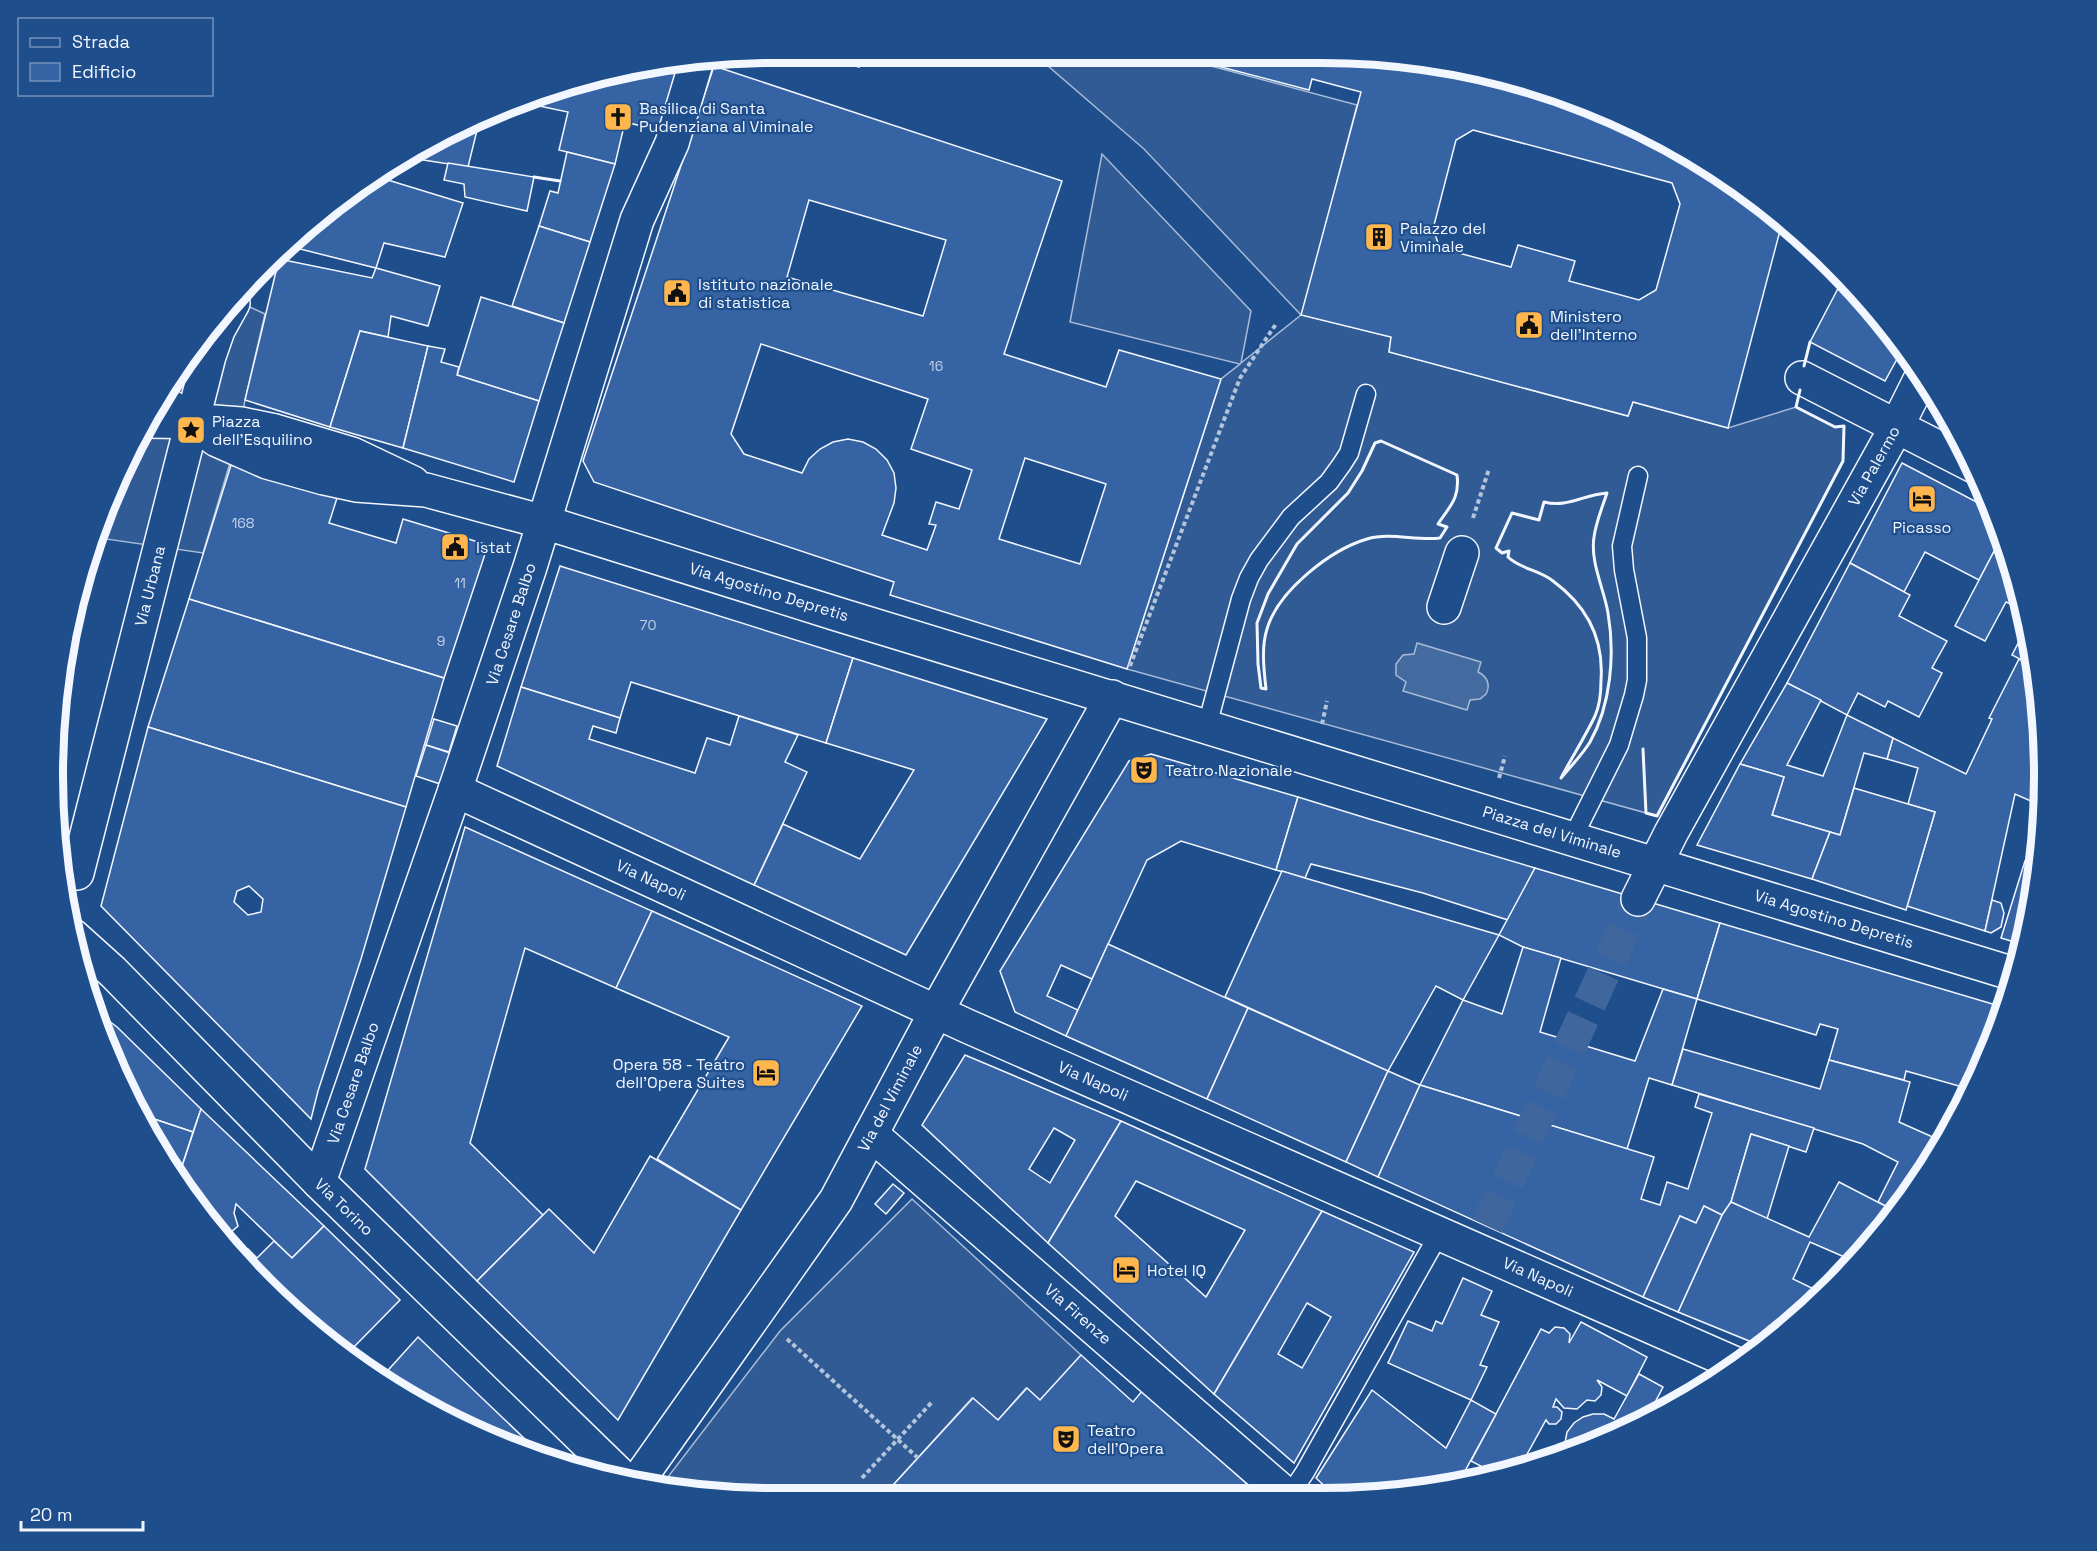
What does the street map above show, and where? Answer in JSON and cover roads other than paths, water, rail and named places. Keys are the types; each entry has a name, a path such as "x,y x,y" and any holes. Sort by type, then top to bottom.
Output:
{"street":[{"name":"Via Cesare Balbo","path":"319,1182 455,790 544,522 635,227 672,143 694,68"},
{"name":"Via Urbana","path":"77,873 217,334"},
{"path":"1802,378 1960,459"},
{"name":"Via Palermo","path":"1655,863 1917,385"},
{"path":"167,404 192,423"},
{"path":"157,421 192,423"},
{"name":"Via Agostino Depretis","path":"192,423 217,440 244,453 324,478 356,485 426,490 544,522 1112,697"},
{"path":"1444,607 1462,553"},
{"name":"Piazza del Viminale","path":"1112,697 1655,863"},
{"name":"Via del Viminale","path":"642,1475 836,1200 936,1012 1112,697"},
{"name":"Via Napoli","path":"455,790 936,1012 1439,1234 1482,1238 1728,1360"},
{"name":"Via Agostino Depretis","path":"1655,863 2006,972"},
{"path":"1638,899 1655,863"},
{"name":"Via Torino","path":"84,946 113,972 319,1182 614,1469"},
{"name":"Via Firenze","path":"871,1134 1278,1488"}],"lane":[{"path":"1207,726 1240,599 1249,578 1259,560 1291,517 1329,482 1342,464 1352,444 1366,394"},
{"path":"1572,839 1619,745 1637,680 1637,638 1624,570 1622,546 1638,476"},
{"path":"1294,1488 1439,1234"}],"tunnel":[{"path":"1487,1226 1638,899"}],"place":[{"name":"Basilica di Santa Pudenziana al Viminale","path":"618,117"},
{"name":"Palazzo del Viminale","path":"1379,237"},
{"name":"Istituto nazionale di statistica","path":"677,293"},
{"name":"Ministero dell'Interno","path":"1529,325"},
{"name":"Piazza dell'Esquilino","path":"191,430"},
{"name":"Picasso","path":"1922,499"},
{"name":"Istat","path":"455,547"},
{"name":"Teatro Nazionale","path":"1144,770"},
{"name":"Opera 58 - Teatro dell'Opera Suites","path":"766,1073"},
{"name":"Hotel IQ","path":"1126,1270"},
{"name":"Teatro dell'Opera","path":"1066,1439"}]}
